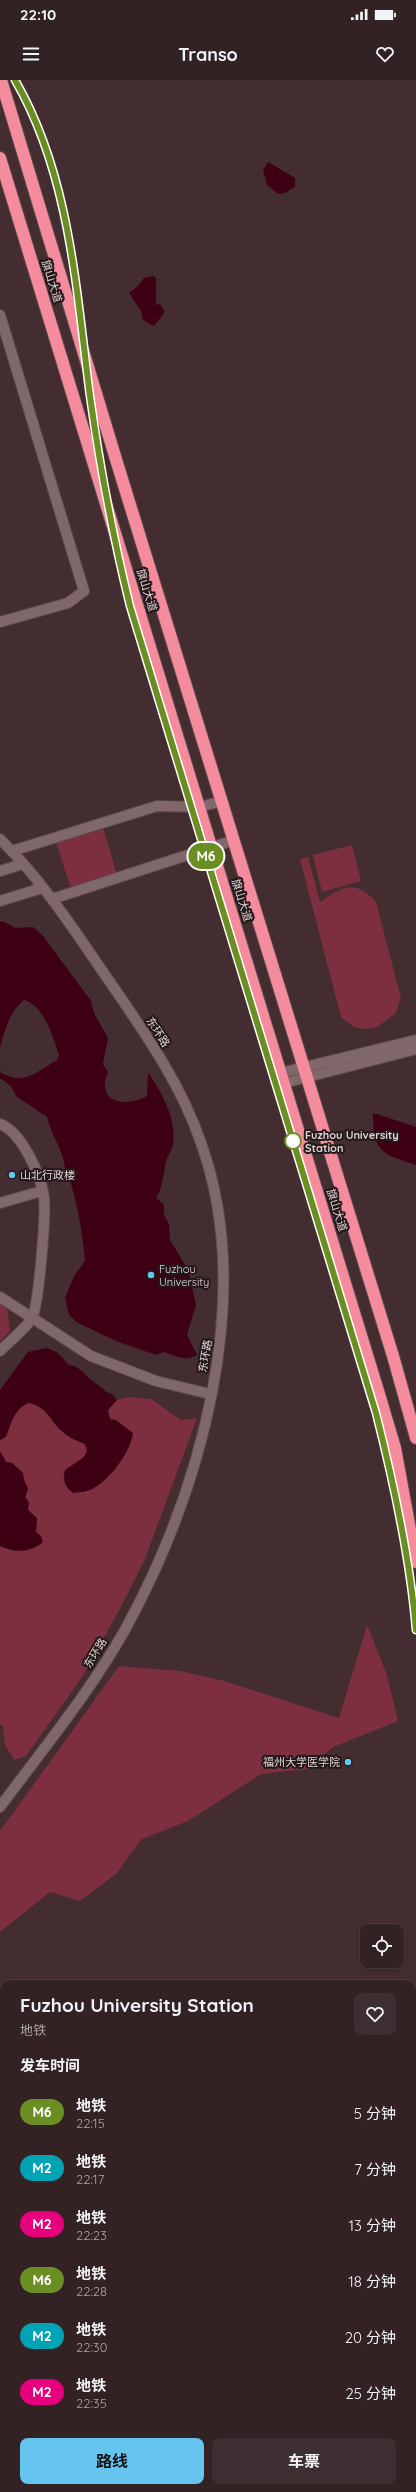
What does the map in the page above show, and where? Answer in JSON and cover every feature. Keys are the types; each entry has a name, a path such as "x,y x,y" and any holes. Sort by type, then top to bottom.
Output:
{"highway":[{"name":"旗山大道","path":"1,80 416,1438"},
{"name":"旗山大道","path":"0,158 392,1437 407,1507 416,1562"}],"street":[{"path":"0,315 84,591 68,602 0,622"},
{"path":"12,851 157,806 200,807 222,802"},
{"name":"东环路","path":"0,839 12,851 52,899 150,1040 180,1092 201,1143 216,1198 222,1242 225,1291 220,1347 185,1494 151,1578 125,1629 94,1678 0,1807"},
{"path":"52,899 234,840"},
{"path":"0,871 23,864"},
{"path":"0,900 42,888"},
{"path":"282,1078 416,1040"},
{"path":"304,1072 416,1049"},
{"path":"0,1124 6,1126 31,1157 44,1197 39,1291 32,1319 0,1350"},
{"path":"0,1203 42,1191"},
{"path":"0,1297 91,1356 156,1381 210,1394"}],"shaded area":[{"path":"268,162 295,178 295,187 285,193 278,194 267,185 263,170"},
{"path":"153,276 156,278 156,305 160,304 165,312 154,326 143,320 141,311 129,293 137,287 144,278"},
{"path":"103,828 117,875 71,889 56,842"},
{"path":"352,845 361,881 322,892 313,855"},
{"path":"308,857 320,902 342,889 355,888 362,890 376,902 401,998 395,1014 377,1027 364,1029 354,1027 341,1017 300,859"},
{"path":"2,921 16,928 33,927 43,936 91,1001 94,1013 108,1038 103,1064 108,1072 105,1082 106,1091 109,1096 122,1102 130,1102 147,1096 148,1073 164,1098 171,1118 174,1138 172,1148 166,1160 161,1185 156,1198 164,1205 164,1215 169,1224 170,1240 188,1270 196,1305 187,1335 197,1355 184,1358 164,1352 156,1355 116,1341 78,1323 69,1315 65,1298 74,1276 85,1261 81,1228 72,1187 65,1171 63,1157 47,1117 16,1096 11,1086 0,1078 0,1069 1,1073 9,1077 24,1078 30,1076 57,1060 59,1055 51,1031 42,1015 31,1003 24,1000 11,1016 0,1047 0,922"},
{"path":"373,1114 416,1127 416,1165 395,1158 382,1150 375,1137"},
{"path":"0,1304 7,1308 10,1331 0,1341"},
{"path":"47,1348 58,1353 69,1365 78,1368 106,1392 112,1394 117,1400 108,1410 110,1419 116,1420 133,1433 128,1449 119,1464 100,1484 87,1491 73,1493 66,1486 64,1477 65,1470 84,1457 87,1451 85,1444 65,1434 58,1428 45,1411 35,1405 28,1403 19,1409 6,1437 0,1440 0,1390 28,1352"},
{"path":"128,1397 151,1399 181,1420 197,1418 145,1559 123,1603 83,1676 26,1756 14,1760 5,1745 3,1727 0,1724 0,1546 13,1551 36,1532 37,1518 28,1509 26,1497 28,1489 23,1473 12,1463 6,1462 0,1451 0,1440 6,1437 19,1409 28,1402 35,1404 45,1411 58,1428 65,1434 85,1444 87,1451 84,1457 65,1471 63,1479 101,1483 117,1465 108,1410 117,1400"},
{"path":"0,1451 6,1462 12,1463 23,1473 28,1489 25,1497 29,1502 28,1510 37,1518 36,1532 41,1536 43,1542 38,1546 27,1550 17,1551 0,1546"},
{"path":"367,1625 387,1675 398,1721 333,1747 307,1769 261,1774 188,1821 142,1839 116,1874 80,1901 50,1892 0,1932 0,1831 119,1666 180,1671 224,1681 339,1718"}],"metro line":[{"name":"M6","path":"15,80 45,146 57,184 65,217 74,269 109,517 130,606 376,1413 389,1466 405,1546 416,1630"}],"place":[{"name":"Fuzhou University Station","path":"293,1141"},
{"name":"山北行政楼","path":"12,1175"},
{"name":"Fuzhou University","path":"151,1275"},
{"name":"福州大学医学院","path":"348,1762"}]}
